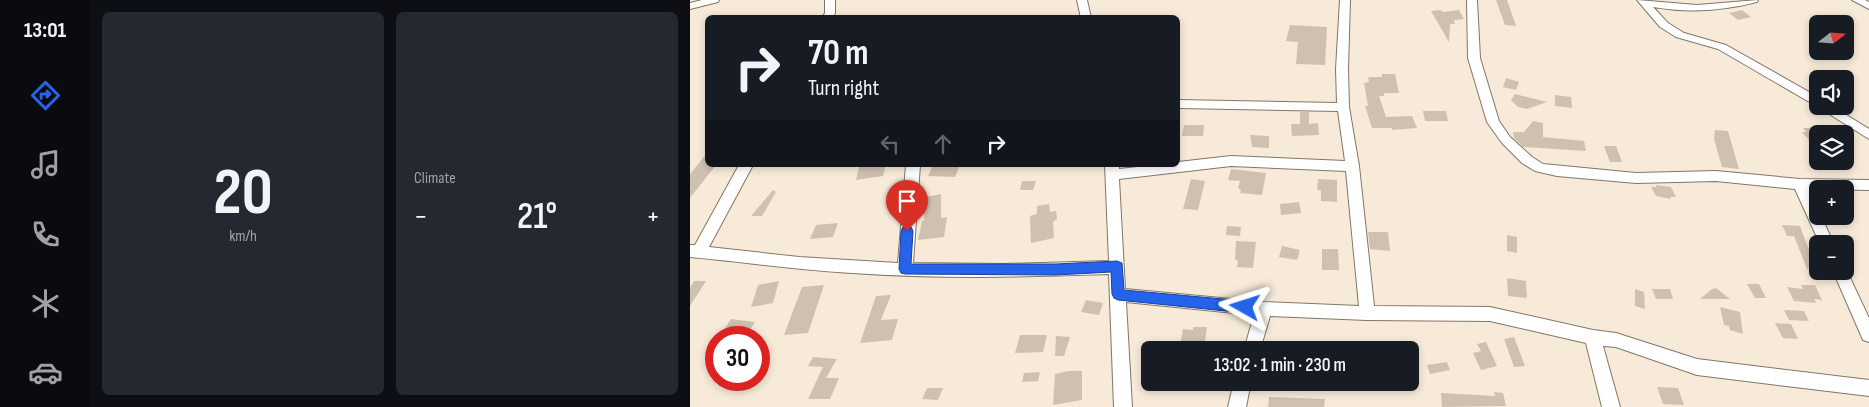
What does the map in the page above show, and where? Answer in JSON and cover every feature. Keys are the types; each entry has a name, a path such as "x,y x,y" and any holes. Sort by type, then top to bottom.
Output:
{"street":[{"path":"690,6 714,0"},
{"path":"829,15 830,0"},
{"path":"1082,0 1085,15"},
{"path":"1345,0 1342,69 1343,107 1352,166 1367,313"},
{"path":"1472,0 1474,58 1493,122 1506,140 1527,160 1540,168 1636,178 1716,176 1800,184 1869,185"},
{"path":"1639,1 1694,8 1737,4 1753,0"},
{"path":"1858,0 1869,6"},
{"path":"1639,1 1664,25 1680,35 1722,47 1809,98"},
{"path":"1180,104 1343,107"},
{"path":"1837,115 1869,135"},
{"path":"1180,165 1231,161 1352,166"},
{"path":"745,167 695,252 815,264 905,269 1117,267"},
{"path":"905,269 913,167"},
{"path":"1123,407 1112,170 1152,167"},
{"path":"1800,184 1823,235"},
{"path":"1844,280 1869,335"},
{"path":"1118,294 1264,309 1367,313 1490,314 1593,337 1616,340 1697,367 1869,388"},
{"path":"1255,341 1264,309"},
{"path":"1593,337 1611,407"},
{"path":"1237,407 1241,391"}],"building":[{"path":"1496,0 1507,0 1516,26 1505,25"},
{"path":"1440,10 1443,12 1459,10 1464,19 1454,20 1455,24 1450,24 1449,42 1431,11"},
{"path":"1742,10 1751,17 1738,20 1729,13"},
{"path":"1290,25 1327,27 1325,65 1296,64 1298,42 1286,41"},
{"path":"1382,74 1395,74 1399,93 1384,93 1384,96 1379,96 1386,117 1412,116 1417,128 1392,130 1392,128 1372,128 1365,106 1368,106 1364,83 1369,82 1368,77 1382,77"},
{"path":"1506,78 1519,82 1516,90 1503,87"},
{"path":"1515,94 1547,102 1527,109 1518,107 1511,100"},
{"path":"1555,95 1571,97 1572,108 1555,106"},
{"path":"1423,111 1446,111 1448,121 1425,121"},
{"path":"1300,112 1309,112 1309,124 1318,123 1319,135 1292,136 1291,124 1300,124"},
{"path":"1533,121 1543,123 1543,137 1584,141 1586,151 1523,147 1514,138 1513,132 1524,132"},
{"path":"1184,125 1204,125 1203,136 1182,136"},
{"path":"1803,128 1809,128 1809,140 1802,132 1806,132"},
{"path":"1715,130 1728,131 1739,169 1722,167 1714,139"},
{"path":"1250,135 1269,136 1269,148 1252,147"},
{"path":"1604,146 1616,146 1622,162 1610,162"},
{"path":"705,156 705,167 714,167 690,198 690,174"},
{"path":"859,167 885,167 883,176 856,180"},
{"path":"932,167 959,167 955,177 928,176"},
{"path":"1231,169 1266,173 1262,195 1240,193 1241,190 1238,188 1240,181 1228,180"},
{"path":"1191,179 1205,181 1198,210 1183,209"},
{"path":"1318,179 1337,180 1337,202 1321,201 1321,190 1317,190"},
{"path":"1022,181 1036,181 1033,190 1020,190"},
{"path":"1656,185 1671,187 1676,197 1670,197 1671,199 1656,196 1651,187 1656,187"},
{"path":"773,190 776,192 762,216 751,216"},
{"path":"941,194 941,218 947,217 944,237 918,240 922,221 924,221 925,197"},
{"path":"1299,202 1301,213 1281,215 1280,204"},
{"path":"1049,204 1050,212 1056,211 1057,219 1053,222 1054,238 1031,243 1030,216 1037,214 1037,206"},
{"path":"838,223 833,237 810,239 816,225"},
{"path":"1782,225 1800,226 1809,250 1809,268 1807,269 1794,236 1787,236"},
{"path":"1227,226 1241,227 1240,236 1226,235"},
{"path":"1368,232 1388,232 1390,251 1370,249"},
{"path":"1507,235 1517,237 1517,253 1507,251"},
{"path":"1236,241 1256,242 1253,268 1237,267 1238,261 1235,259"},
{"path":"1282,246 1300,250 1297,260 1279,257"},
{"path":"1322,249 1338,249 1339,270 1322,270"},
{"path":"1507,278 1526,281 1527,298 1508,296"},
{"path":"694,281 706,281 690,306 690,288"},
{"path":"779,281 773,303 751,307 758,285"},
{"path":"1747,284 1759,284 1766,298 1755,298"},
{"path":"824,285 808,333 784,335 802,287"},
{"path":"1801,285 1815,285 1822,300 1814,299 1816,303 1794,301 1787,287 1803,289"},
{"path":"1716,288 1730,299 1700,299 1712,289"},
{"path":"1635,289 1644,292 1645,309 1635,306"},
{"path":"1652,289 1670,289 1673,299 1656,299"},
{"path":"891,295 881,320 898,319 892,340 860,343 876,296"},
{"path":"1086,300 1103,303 1099,315 1081,312"},
{"path":"1720,307 1740,312 1743,334 1730,330 1729,326 1724,325"},
{"path":"1784,310 1804,311 1809,321 1789,320"},
{"path":"731,319 755,322 752,326 726,326"},
{"path":"1775,323 1791,324 1798,339 1783,338"},
{"path":"1193,327 1207,327 1205,341 1181,341 1183,329 1193,330"},
{"path":"1020,335 1047,335 1043,352 1015,353"},
{"path":"1056,336 1070,337 1064,356 1055,356"},
{"path":"1514,337 1525,366 1514,367 1504,339"},
{"path":"1486,342 1497,366 1481,370 1473,353 1481,351 1477,344"},
{"path":"813,357 837,359 826,378 839,378 830,399 808,399 823,367 808,366"},
{"path":"1447,362 1450,370 1430,374 1427,365"},
{"path":"1082,371 1082,400 1053,405 1055,374"},
{"path":"1040,372 1038,381 1022,382 1024,373"},
{"path":"1657,387 1678,388 1684,405 1663,404"},
{"path":"927,388 943,388 938,400 922,399"},
{"path":"1494,392 1503,393 1506,406 1442,407 1441,393 1495,396"},
{"path":"1269,397 1325,399 1324,407 1268,407"}],"route":[{"path":"907,231 905,269 1117,267 1118,294 1245,307"}]}
